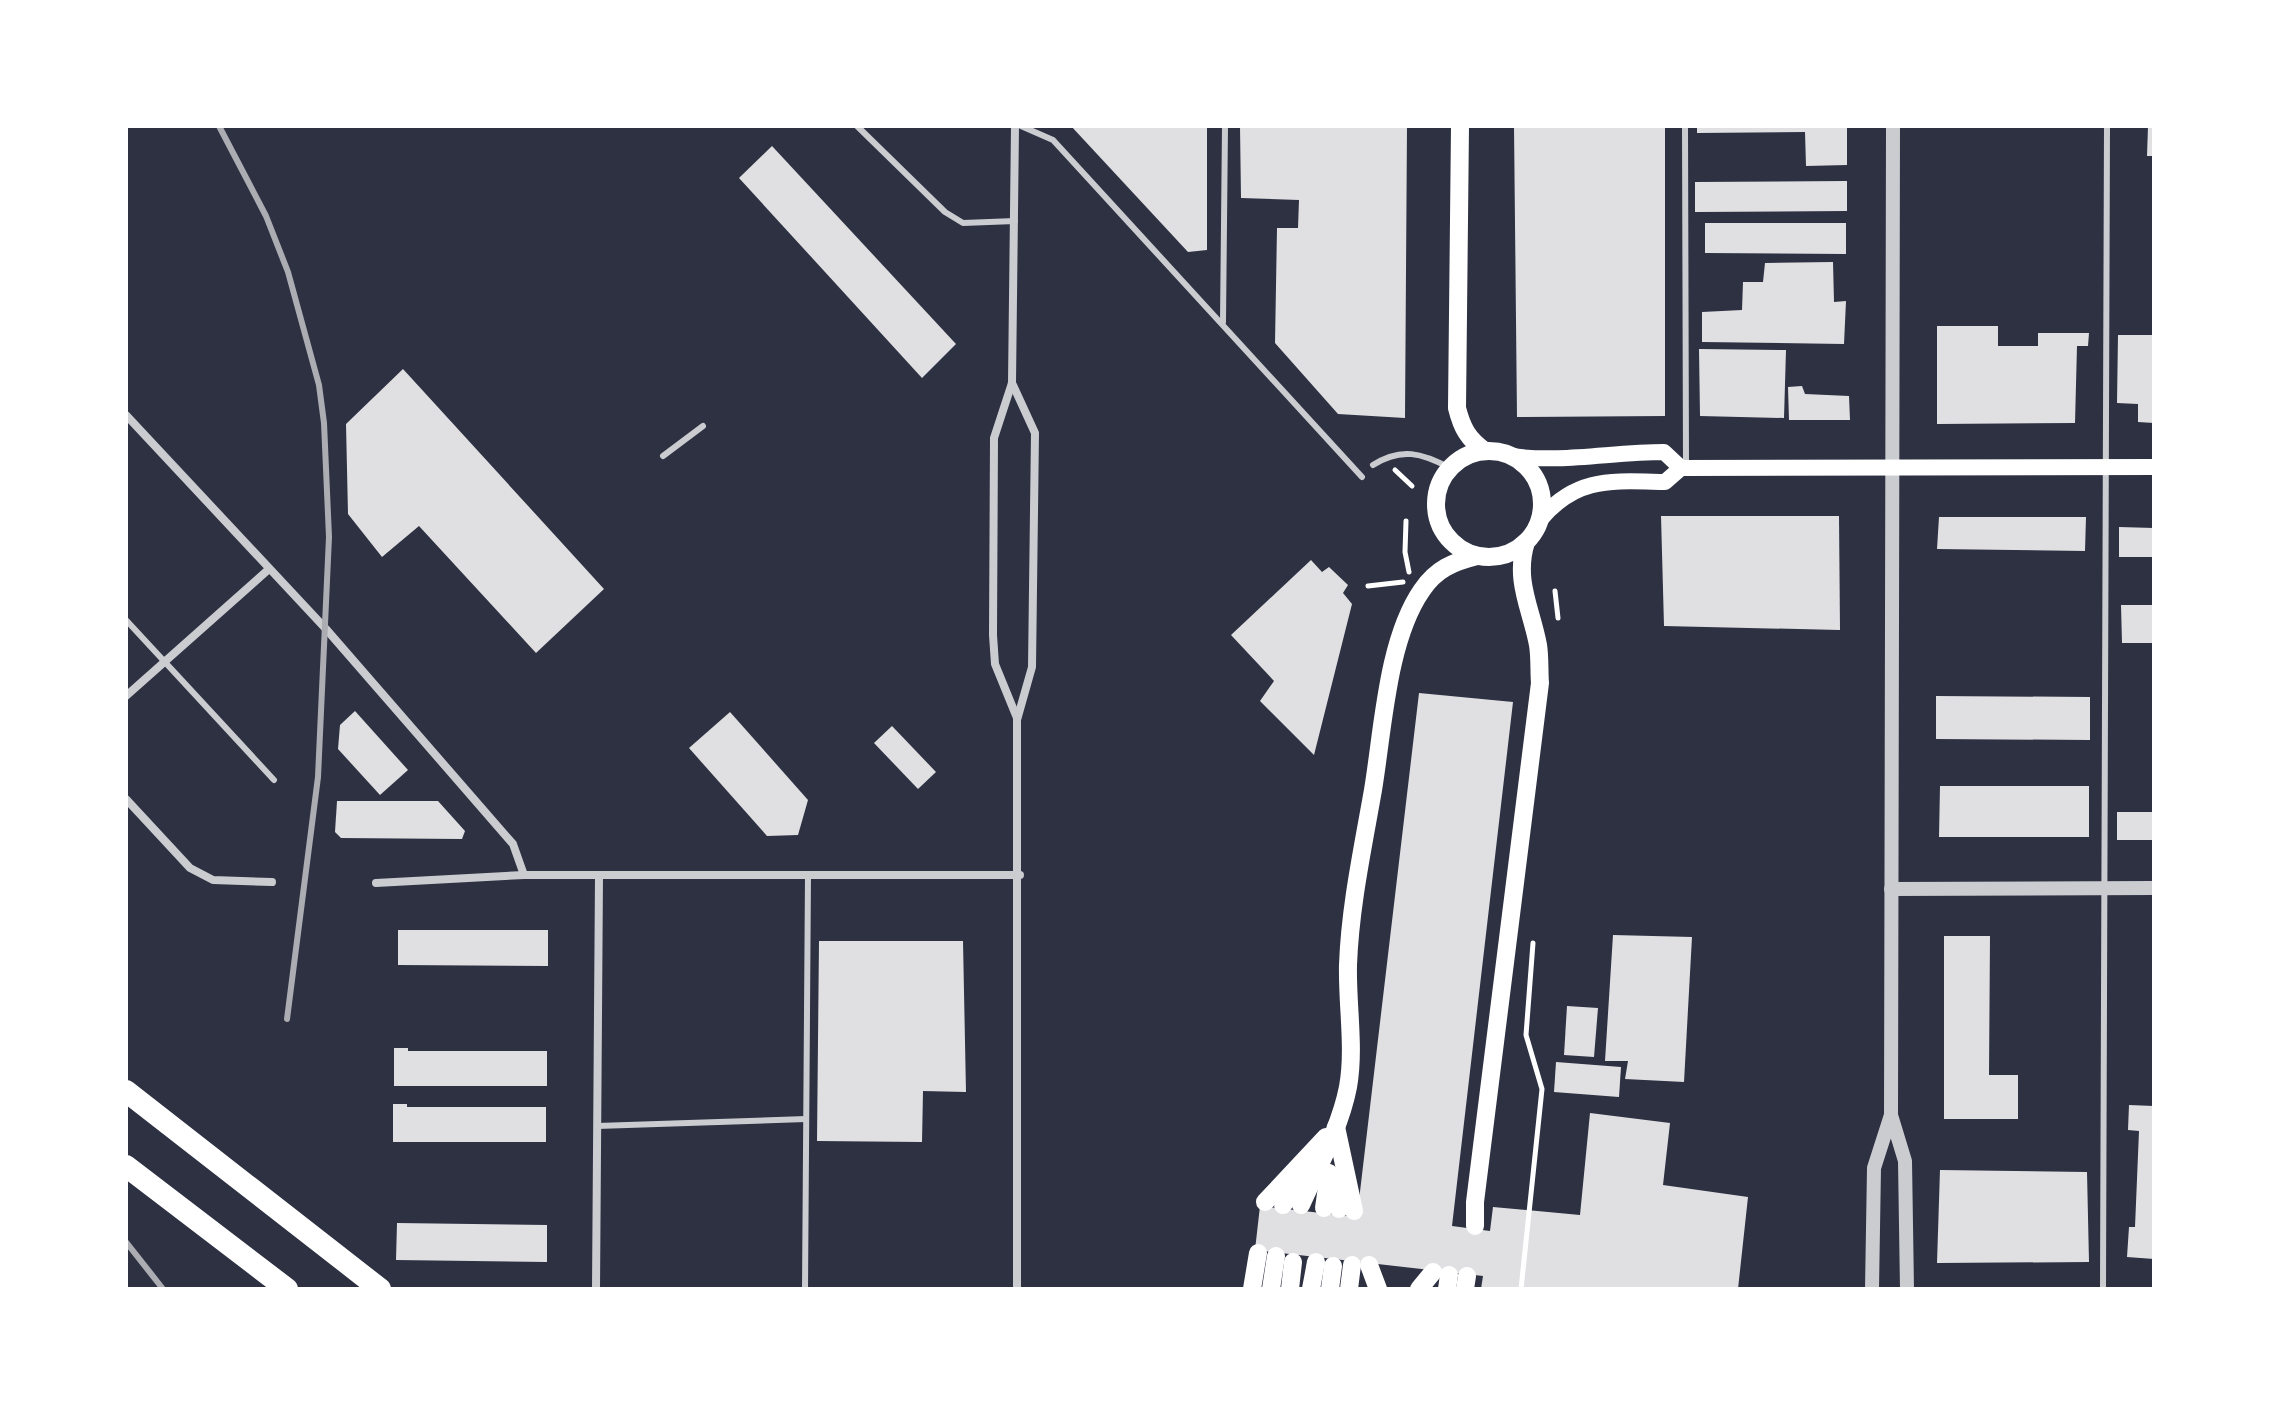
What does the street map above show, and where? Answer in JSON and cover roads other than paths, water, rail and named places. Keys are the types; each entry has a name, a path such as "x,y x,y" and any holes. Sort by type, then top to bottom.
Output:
{"highway":[{"path":"126,1091 380,1289"},
{"path":"126,1166 287,1289"}],"main road":[{"path":"1460,126 1457,408 1470,440 1485,451"},
{"path":"1477,556 1451,540 1437,515 1438,490 1450,468 1472,454 1485,451 1548,460 1604,452 1664,452 1684,468"},
{"path":"1511,456 1526,466 1536,480 1543,504 1540,520"},
{"path":"1468,1225 1475,1202 1540,683 1538,646 1521,581 1520,563 1526,542 1540,520 1561,498 1583,487 1613,481 1665,482 1684,468 2154,467"},
{"path":"1339,1209 1336,1127 1350,1074 1348,962 1357,882 1393,669 1404,629 1422,590 1435,574 1452,562 1477,556 1502,555 1526,542"},
{"path":"1336,1127 1283,1204 1336,1127"},
{"path":"1252,1289 1276,1257"},
{"path":"1271,1289 1276,1257"},
{"path":"1276,1257 1290,1289"},
{"path":"1311,1289 1342,1265"},
{"path":"1330,1289 1342,1265"},
{"path":"1342,1265 1349,1289"},
{"path":"1342,1265 1378,1289"},
{"path":"1419,1289 1452,1280"}],"street":[{"path":"1015,126 1012,383 994,438 993,635 995,664 1017,720"},
{"path":"1893,126 1891,1115 1905,1161 1907,1289"},
{"path":"1012,383 1035,433 1032,667 1017,720 1020,875 1017,1289"},
{"path":"126,415 269,569 513,844 524,875"},
{"path":"126,696 269,569"},
{"path":"126,799 190,868 213,880 272,882"},
{"path":"376,883 524,875 1020,875"},
{"path":"596,1289 599,876"},
{"path":"1891,889 2154,888"},
{"path":"1872,1289 1874,1168 1891,1115"}],"lane":[{"path":"857,126 945,212 963,223 1015,221"},
{"path":"1021,126 1053,140 1362,477"},
{"path":"1223,322 1225,126"},
{"path":"1684,468 1685,126"},
{"path":"2103,1289 2107,126"},
{"path":"663,456 703,426"},
{"path":"1373,465 1399,453 1414,453 1450,468"},
{"path":"126,620 274,780"},
{"path":"805,1289 808,875"},
{"path":"597,1126 806,1119"}],"railway":[{"path":"219,126 266,216 288,272 319,385 324,423 329,537 318,777 287,1019"},
{"path":"126,1242 163,1289"}]}
